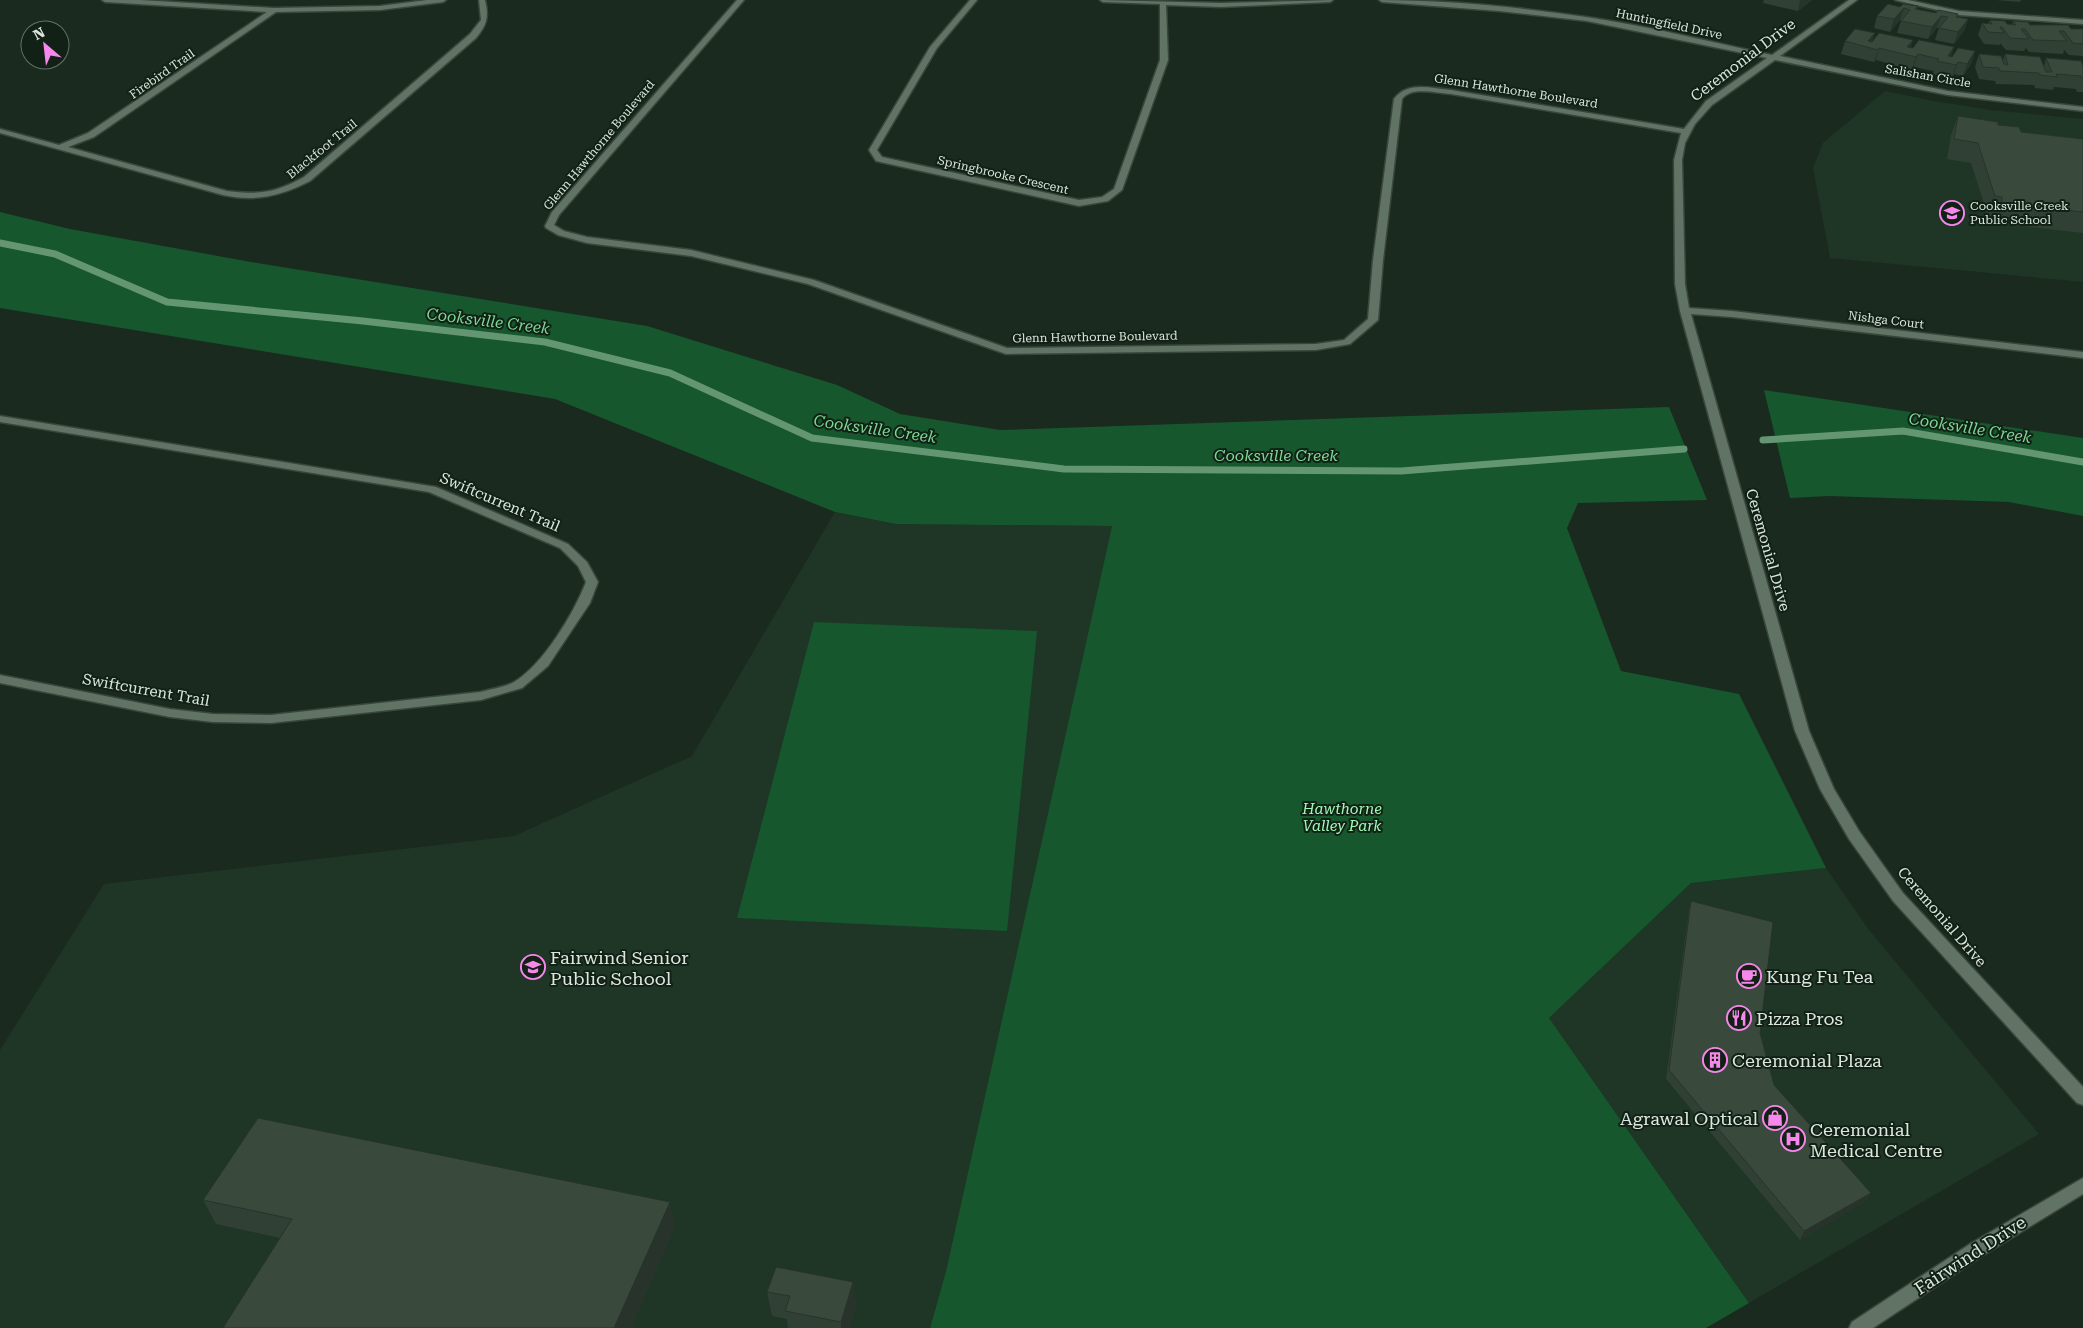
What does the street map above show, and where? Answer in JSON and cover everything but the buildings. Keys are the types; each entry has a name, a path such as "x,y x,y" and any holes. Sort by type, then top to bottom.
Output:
{"street":[{"path":"105,0 274,10 380,8 443,0"},
{"name":"Blackfoot Trail","path":"0,132 226,193 248,196 279,194 307,179 474,36 483,26 485,16 482,0"},
{"name":"Glenn Hawthorne Boulevard","path":"740,0 555,214 549,226 561,233 587,240 691,253 811,282 1006,350 1316,347 1347,342 1373,320 1378,260 1398,99 1403,92 1414,89 1451,92 1684,131"},
{"name":"Springbrooke Crescent","path":"974,0 934,47 873,150 879,159 1079,203 1105,199 1118,190 1164,60 1163,4"},
{"path":"1103,0 1222,5 1330,0"},
{"name":"Huntingfield Drive","path":"1382,0 1499,8 1587,18 1771,57"},
{"name":"Ceremonial Drive","path":"1854,0 1708,103 1694,117 1684,131 1679,146 1678,160 1680,284 1685,311 1802,730 1827,789 1854,835 1898,897 2083,1098"},
{"path":"1898,0 1959,13 2083,22"},
{"name":"Firebird Trail","path":"58,148 91,135 274,10"},
{"name":"Salishan Circle","path":"1771,57 1948,93 2083,109"},
{"name":"Nishga Court","path":"1685,311 1732,314 2083,355"},
{"name":"Swiftcurrent Trail","path":"0,419 432,489 564,546 583,564 592,582 584,603 544,663 518,685 481,696 271,719 213,718 170,713 0,680"},
{"name":"Fairwind Drive","path":"1858,1328 1976,1250 2083,1185"}],"shaded area":[{"name":"Cooksville Creek Public School","path":"1885,91 1991,110 2083,119 2083,282 1830,258 1813,168 1823,143"},
{"name":"Fairwind Senior Public School","path":"835,512 896,524 1112,526 946,1271 930,1328 0,1328 0,1050 104,884 514,836 692,756"},
{"name":"Ceremonial Plaza","path":"1826,868 1869,930 2039,1134 1749,1303 1549,1018 1691,883"}],"green space":[{"name":"Hawthorne Valley Park","path":"0,212 70,229 251,262 647,326 837,385 900,414 1000,430 1669,407 1707,500 1578,503 1567,528 1621,671 1739,694 1826,868 1691,883 1549,1018 1749,1303 1706,1328 930,1328 946,1271 1112,526 896,524 835,512 555,399 0,308"},
{"path":"1764,390 2083,438 2083,516 2009,502 1829,496 1790,498"},
{"path":"814,622 1037,631 1007,931 737,918"}],"waterway":[{"name":"Cooksville Creek","path":"0,243 55,254 167,302 363,321 545,342 670,373 812,438 1064,469 1401,471 1684,449"},
{"name":"Cooksville Creek","path":"1763,440 1903,431 2083,462"}],"place":[{"name":"Cooksville Creek Public School","path":"1952,213"},
{"name":"Fairwind Senior Public School","path":"533,967"},
{"name":"Kung Fu Tea","path":"1749,976"},
{"name":"Pizza Pros","path":"1739,1018"},
{"name":"Ceremonial Plaza","path":"1715,1060"},
{"name":"Agrawal Optical","path":"1775,1118"},
{"name":"Ceremonial Medical Centre","path":"1793,1139"}]}
